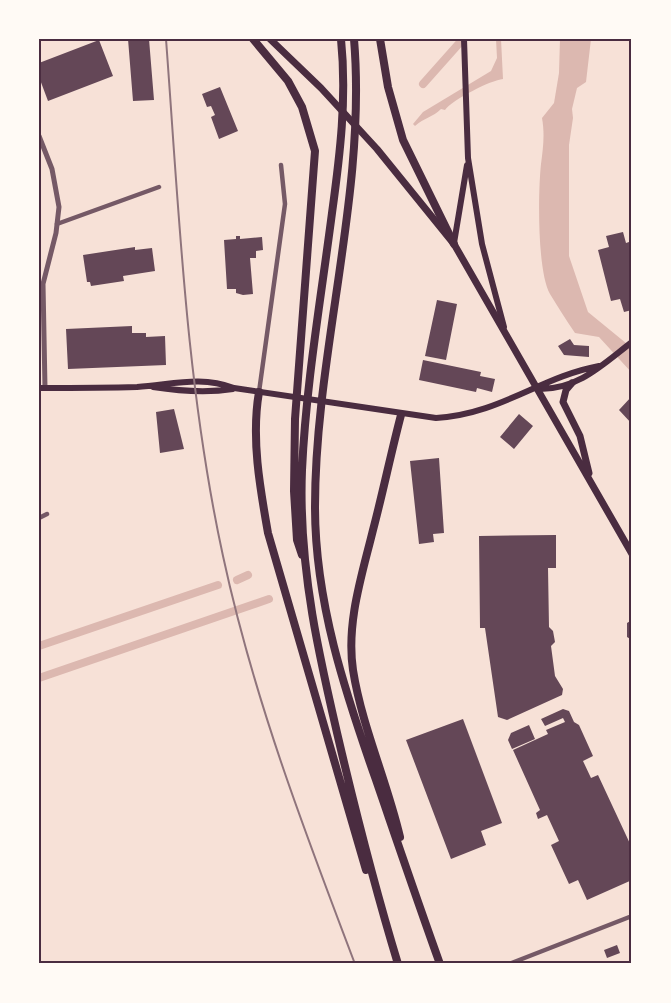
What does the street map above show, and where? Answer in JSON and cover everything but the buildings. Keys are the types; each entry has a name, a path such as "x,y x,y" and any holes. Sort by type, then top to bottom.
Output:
{"highway":[{"path":"253,39 288,81 302,107 315,151 314,191 295,419 296,532 305,565"},
{"path":"341,39 344,74 342,140 311,375 302,471 305,565 312,621 327,689 384,920"},
{"path":"354,39 357,90 354,147 319,422 315,511 318,560 328,624 344,684 440,964"},
{"path":"380,39 388,87 403,140 454,244"},
{"path":"259,392 257,435 260,489 268,533 359,850 398,964"},
{"path":"401,415 359,589 352,641 353,668 362,710 391,796 410,879"}],"main road":[{"path":"270,39 321,88 377,148 454,244 632,554"},
{"path":"464,39 468,158 482,244 504,328"},
{"path":"454,244 468,158"},
{"path":"537,389 556,389 593,374 599,366 632,342"},
{"path":"42,388 150,386 172,390 218,391 234,388 401,415 436,418 459,416 491,408 581,369 599,366"},
{"path":"572,383 566,390 564,406 580,436 591,481"}],"street":[{"path":"39,136 57,189 57,224 43,284 42,388"},
{"path":"259,392 285,204 281,165"},
{"path":"57,224 159,187"},
{"path":"39,518 47,514"},
{"path":"509,964 632,916"}],"shaded area":[{"path":"496,39 501,39 503,79 472,91 445,110 441,109 415,126 413,124 423,112 491,71 497,58"},
{"path":"560,39 591,39 586,82 577,88 572,109 569,145 569,256 588,312 632,348 632,373 599,337 575,333 550,294 546,283 539,211 544,136 542,118 554,103 559,73"}],"waterway":[{"path":"423,84 463,39"},
{"path":"237,580 248,575"},
{"path":"39,646 218,585"},
{"path":"39,678 269,599"}],"railway":[{"path":"166,39 192,363 210,492 223,556 249,660 281,762 355,964"}]}
